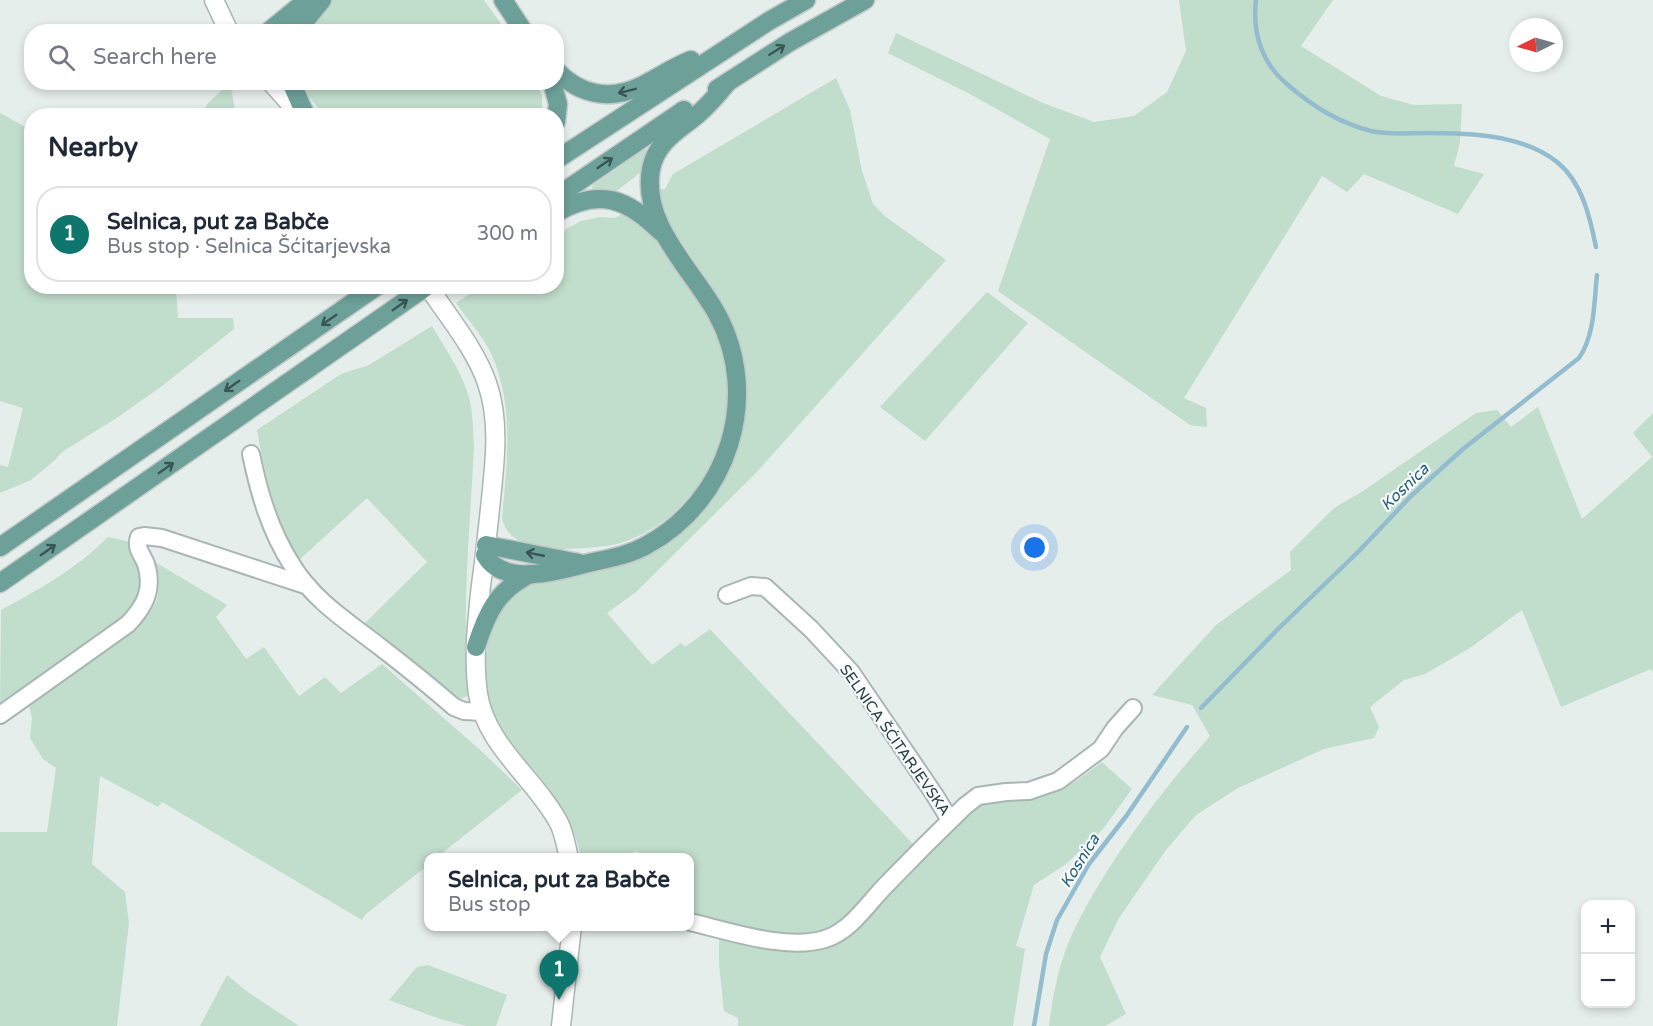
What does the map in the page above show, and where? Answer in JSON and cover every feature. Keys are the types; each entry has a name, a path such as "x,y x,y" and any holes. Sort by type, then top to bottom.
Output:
{"main road":[{"path":"278,24 307,0"},
{"path":"302,24 322,0"},
{"path":"503,0 519,24"},
{"path":"564,155 806,0"},
{"path":"564,192 790,42 865,0"},
{"path":"564,76 580,89 592,94 605,95 639,88 680,64 719,54"},
{"path":"584,564 485,550 489,563 504,571 531,573 609,560 635,551 662,537 696,507 710,488 732,439 737,412 737,387 729,342 717,313 666,237 650,193 653,161 664,142 711,102 728,82"},
{"path":"295,90 302,108"},
{"path":"554,90 558,108"},
{"path":"564,209 574,203 589,200 617,201 637,210 666,237"},
{"path":"0,547 365,294"},
{"path":"0,583 415,294"},
{"path":"476,647 491,608 501,594 509,586 531,573"}],"street":[{"path":"214,0 226,24"},
{"path":"277,90 294,108"},
{"path":"432,294 473,353 488,384 495,436 495,459 476,647 476,674 482,712 501,745 542,796 560,825 568,853"},
{"path":"251,454 259,492 275,534 292,566 308,586 340,617 454,707 464,711 482,712"},
{"path":"0,715 128,624 142,609 147,595 148,579 138,546 139,537 162,537 308,586"},
{"name":"SELNICA ŠĆITARJEVSKA","path":"727,595 751,585 765,587 811,629 851,672 950,820"},
{"name":"SELNICA ŠĆITARJEVSKA","path":"694,923 765,939 808,942 827,938 842,930 857,917 964,806 978,796 1029,791 1058,781 1101,748 1133,708"},
{"path":"561,1026 572,931"}],"green space":[{"path":"332,0 484,0 501,24 312,24"},
{"path":"1179,0 1333,0 1301,46 1381,96 1414,105 1462,104 1460,142 1454,166 1484,174 1458,214 1364,174 1347,192 1322,176 1184,398 1206,408 1207,427 1190,425 998,291 1050,139 970,94 888,53 896,33 1043,103 1094,122 1134,116 1167,92 1186,51"},
{"path":"836,78 850,110 862,171 873,204 886,217 946,260 756,473 636,592 607,613 652,665 681,643 685,647 710,629 913,844 848,916 825,931 812,934 759,929 694,914 694,853 634,851 633,853 580,853 573,832 560,809 499,725 489,702 485,665 490,634 504,606 520,586 540,577 608,569 640,557 669,541 694,519 715,493 731,465 742,433 746,400 744,366 732,323 713,289 671,225 655,189 665,189 673,174"},
{"path":"222,90 231,90 235,108 205,108"},
{"path":"305,90 540,90 542,108 318,108"},
{"path":"0,113 24,126 24,294 176,294 178,318 233,318 234,329 162,386 62,452 31,480 0,493 0,465 8,467 23,408 0,401"},
{"path":"645,149 650,151 645,169 614,193 591,192 593,185"},
{"path":"624,210 653,232 695,294 716,332 725,359 728,387 726,415 720,442 695,490 676,511 654,528 629,540 606,546 558,549 529,545 507,531 502,518 507,434 504,393 499,373 487,346 456,303 470,294 564,294 564,230 581,221 619,216"},
{"path":"987,292 1028,323 925,441 880,407"},
{"path":"432,326 465,385 470,400 472,420 474,446 466,602 469,695 461,699 455,697 364,624 427,562 367,498 298,561 283,529 272,497 257,430 341,374 369,365"},
{"path":"1538,407 1582,519 1652,457 1633,433 1653,413 1653,673 1651,669 1561,707 1522,610 1470,648 1425,674 1404,680 1370,707 1379,727 1374,738 1324,749 1238,788 1196,815 1166,850 1119,918 1100,957 1126,1014 1105,1026 1049,1026 1061,963 1088,903 1136,828 1210,736 1192,705 1152,695 1216,625 1291,570 1290,552 1334,508 1363,491 1476,413 1497,410 1511,427"},
{"path":"108,537 127,541 140,569 142,594 133,611 0,707 1,610 70,569"},
{"path":"155,562 227,605 216,617 246,659 264,647 299,696 325,677 341,693 382,664 522,790 442,853 424,853 424,868 366,914 362,920 162,802 158,807 100,776 92,864 125,892 129,923 117,1026 0,1026 0,832 47,832 56,768 43,759 30,738 32,718 29,705 146,617 155,604 158,578"},
{"path":"1102,762 1132,789 1103,829 1066,864 1034,885 1016,946 1025,949 1013,1026 738,1026 738,1018 724,1011 719,965 719,938 753,946 862,924 925,855 978,804 1054,792 1076,781"},
{"path":"428,965 507,995 496,1026 467,1026 440,1019 389,1000 417,967"},
{"path":"227,975 249,993 299,1026 200,1026"}],"waterway":[{"name":"Kosnica","path":"1256,0 1256,24 1265,58 1279,77 1307,100 1326,113 1371,131 1494,137 1528,146 1543,153 1566,170 1579,190 1588,212 1596,247"},
{"name":"Kosnica","path":"1201,708 1411,496 1463,449 1579,358 1591,329 1597,275"},
{"name":"Kosnica","path":"1034,1026 1046,954 1057,920 1089,864 1127,815 1187,727"}],"place":[{"name":"Selnica, put za Babče","path":"559,1000"}]}
